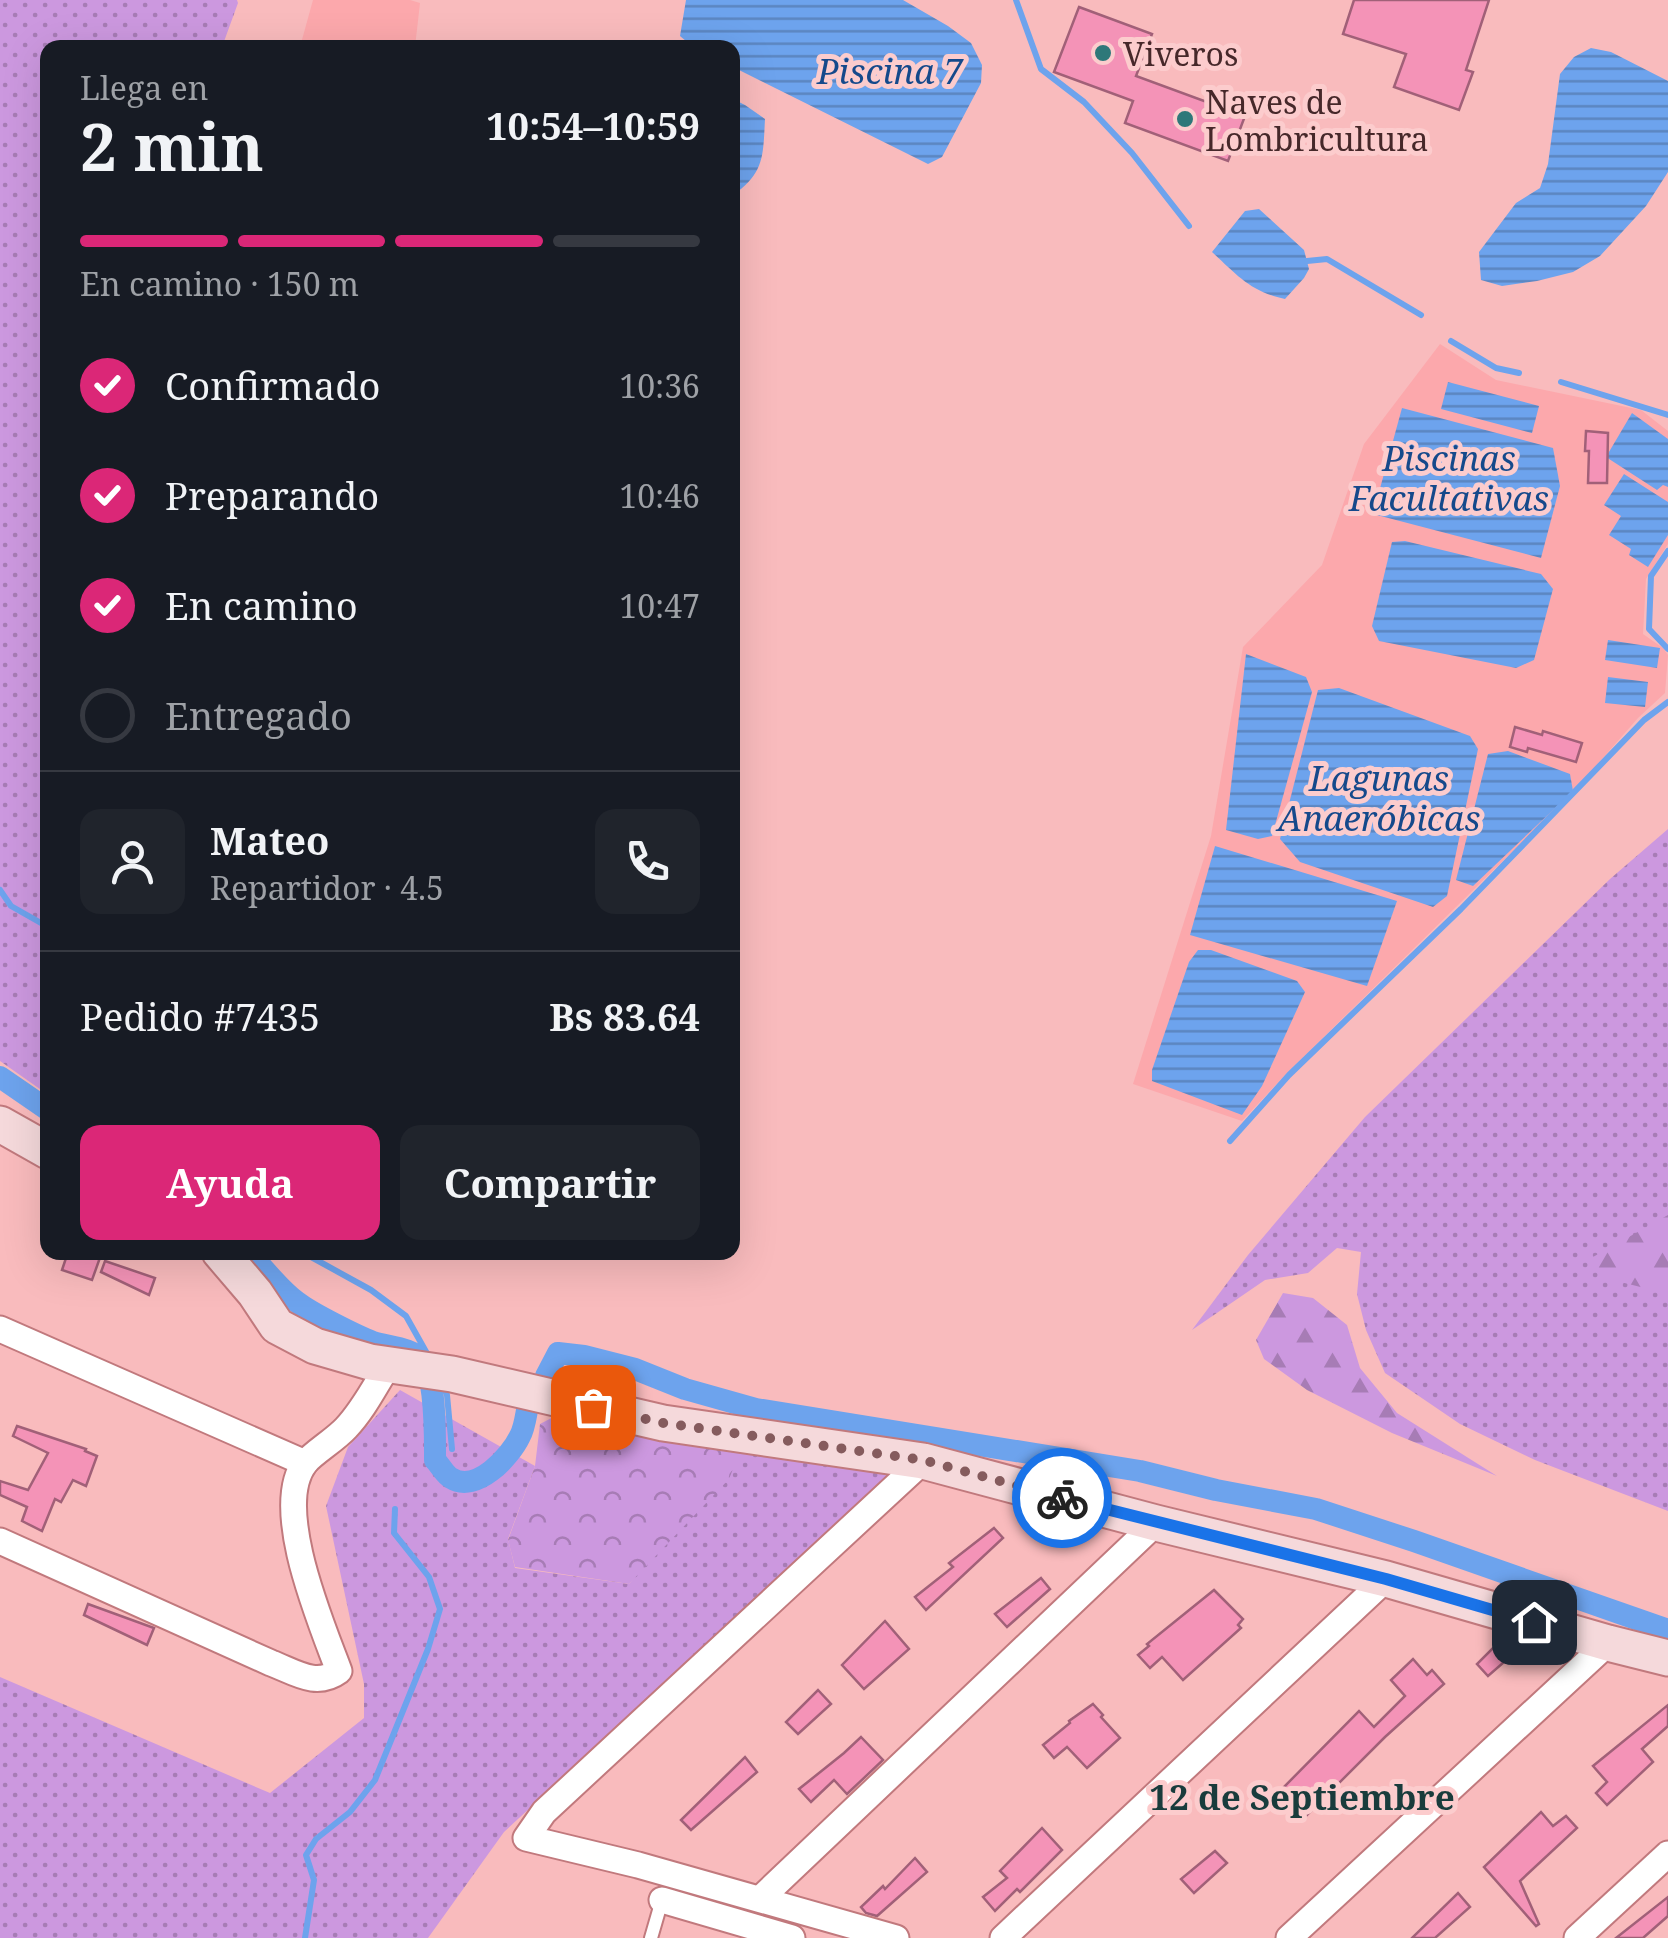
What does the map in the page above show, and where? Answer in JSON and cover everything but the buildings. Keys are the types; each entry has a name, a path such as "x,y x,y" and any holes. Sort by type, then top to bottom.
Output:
{"street":[{"path":"0,1124 40,1147"},
{"path":"227,1260 276,1326 315,1346 370,1362 452,1374 663,1423 923,1460 1156,1523 1386,1579 1668,1658"},
{"path":"0,1329 305,1463"},
{"path":"0,1542 271,1663 312,1679 328,1680 340,1671 313,1602 298,1542 292,1504 298,1477 305,1463 329,1445 398,1366"},
{"path":"896,1938 638,1865 526,1838 544,1812 923,1460"},
{"path":"760,1899 1156,1523"},
{"path":"1003,1938 1386,1579"},
{"path":"1289,1938 1608,1644"},
{"path":"1577,1938 1668,1854"},
{"path":"662,1900 792,1938"}],"lane":[{"path":"651,1938 662,1900"}],"shaded area":[{"path":"313,0 420,3 416,40 302,40"},
{"path":"1440,344 1496,380 1641,410 1668,431 1668,544 1646,579 1643,634 1668,655 1665,693 1574,791 1242,1121 1133,1084 1211,836 1243,647 1322,565 1364,444"}],"green space":[{"path":"0,0 237,0 225,40 40,40 40,1089 0,1061"},
{"path":"1668,829 1668,1511 1535,1460 1460,1424 1385,1373 1366,1330 1357,1294 1361,1252 1337,1248 1308,1273 1265,1280 1192,1330 1248,1255 1365,1117 1610,879"},
{"path":"1668,1215 1668,1294 1605,1278 1592,1268 1593,1257"},
{"path":"1283,1293 1313,1298 1347,1325 1360,1368 1397,1413 1497,1476 1392,1433 1307,1390 1264,1359 1256,1340"},
{"path":"400,1390 535,1466 508,1539 515,1568 629,1584 743,1444 900,1465 504,1832 428,1938 0,1938 0,1677 270,1793 364,1718 364,1684 326,1506 348,1447"},
{"path":"561,1413 743,1444 729,1479 629,1584 515,1567 508,1540 535,1466 540,1424"}],"water":[{"name":"Piscina 7","path":"686,0 903,0 971,43 982,65 981,83 942,157 928,164 740,70 740,40 685,40 680,36"},
{"path":"1591,48 1611,52 1668,81 1668,172 1646,206 1600,256 1573,272 1502,286 1481,280 1479,252 1516,203 1540,188 1548,164 1560,74 1574,57"},
{"path":"740,102 765,119 760,162 740,189"},
{"path":"1259,209 1304,250 1309,269 1285,299 1254,287 1212,252 1245,211"},
{"name":"Piscinas Facultativas","path":"1448,382 1539,406 1532,433 1441,409"},
{"name":"Piscinas Facultativas","path":"1402,408 1553,448 1560,486 1541,558 1373,514"},
{"path":"1632,413 1668,439 1668,487 1663,485 1657,490 1606,457"},
{"path":"1624,474 1668,502 1668,535 1648,567 1629,555 1631,549 1609,535 1621,516 1604,505"},
{"name":"Lagunas Anaeróbicas","path":"1405,541 1541,574 1553,589 1534,660 1516,668 1379,641 1372,626 1392,542"},
{"path":"1608,640 1660,648 1657,668 1605,660"},
{"name":"Lagunas Anaeróbicas","path":"1246,654 1306,677 1312,692 1272,836 1258,839 1226,830"},
{"path":"1608,677 1648,682 1645,707 1605,703"},
{"name":"Lagunas Anaeróbicas","path":"1339,688 1470,736 1478,749 1447,896 1433,907 1300,862 1280,839 1318,690"},
{"name":"Lagunas Anaeróbicas","path":"1508,751 1570,774 1573,791 1473,886 1456,880 1488,754"},
{"name":"Lagunas Anaeróbicas","path":"1215,846 1397,901 1367,986 1190,935"},
{"path":"1198,950 1211,950 1297,981 1305,992 1262,1086 1242,1115 1152,1081 1152,1070 1189,962"}],"waterway":[{"path":"1016,0 1041,69 1084,102 1132,153 1189,226"},
{"path":"1307,261 1327,259 1421,315"},
{"path":"1451,341 1496,368 1519,373"},
{"path":"1561,382 1668,415"},
{"path":"1668,551 1651,576 1649,629 1668,649"},
{"path":"1230,1141 1289,1075 1461,909 1644,720 1668,702"},
{"path":"0,890 11,906 40,922"},
{"path":"0,1077 40,1104"},
{"path":"255,1260 304,1307 356,1335 407,1350 423,1361 433,1394 435,1460 451,1478 471,1481 500,1463 520,1436 528,1405"},
{"path":"317,1260 371,1290 406,1316 429,1357"},
{"path":"546,1376 558,1353 584,1356 756,1409 1140,1471 1316,1509 1668,1630"},
{"path":"443,1386 452,1449"},
{"path":"305,1938 314,1880 306,1855 316,1839 350,1812 375,1780 440,1609 429,1577 394,1533 395,1509"}],"way so far":[{"path":"593,1407 663,1423 923,1460 1062,1498"}],"place":[{"name":"Viveros","path":"1103,53"},
{"name":"Naves de Lombricultura","path":"1185,119"}],"district":[{"name":"12 de Septiembre","path":"1302,1796"}],"route":[{"path":"1062,1498 1386,1579 1534,1622"}]}
